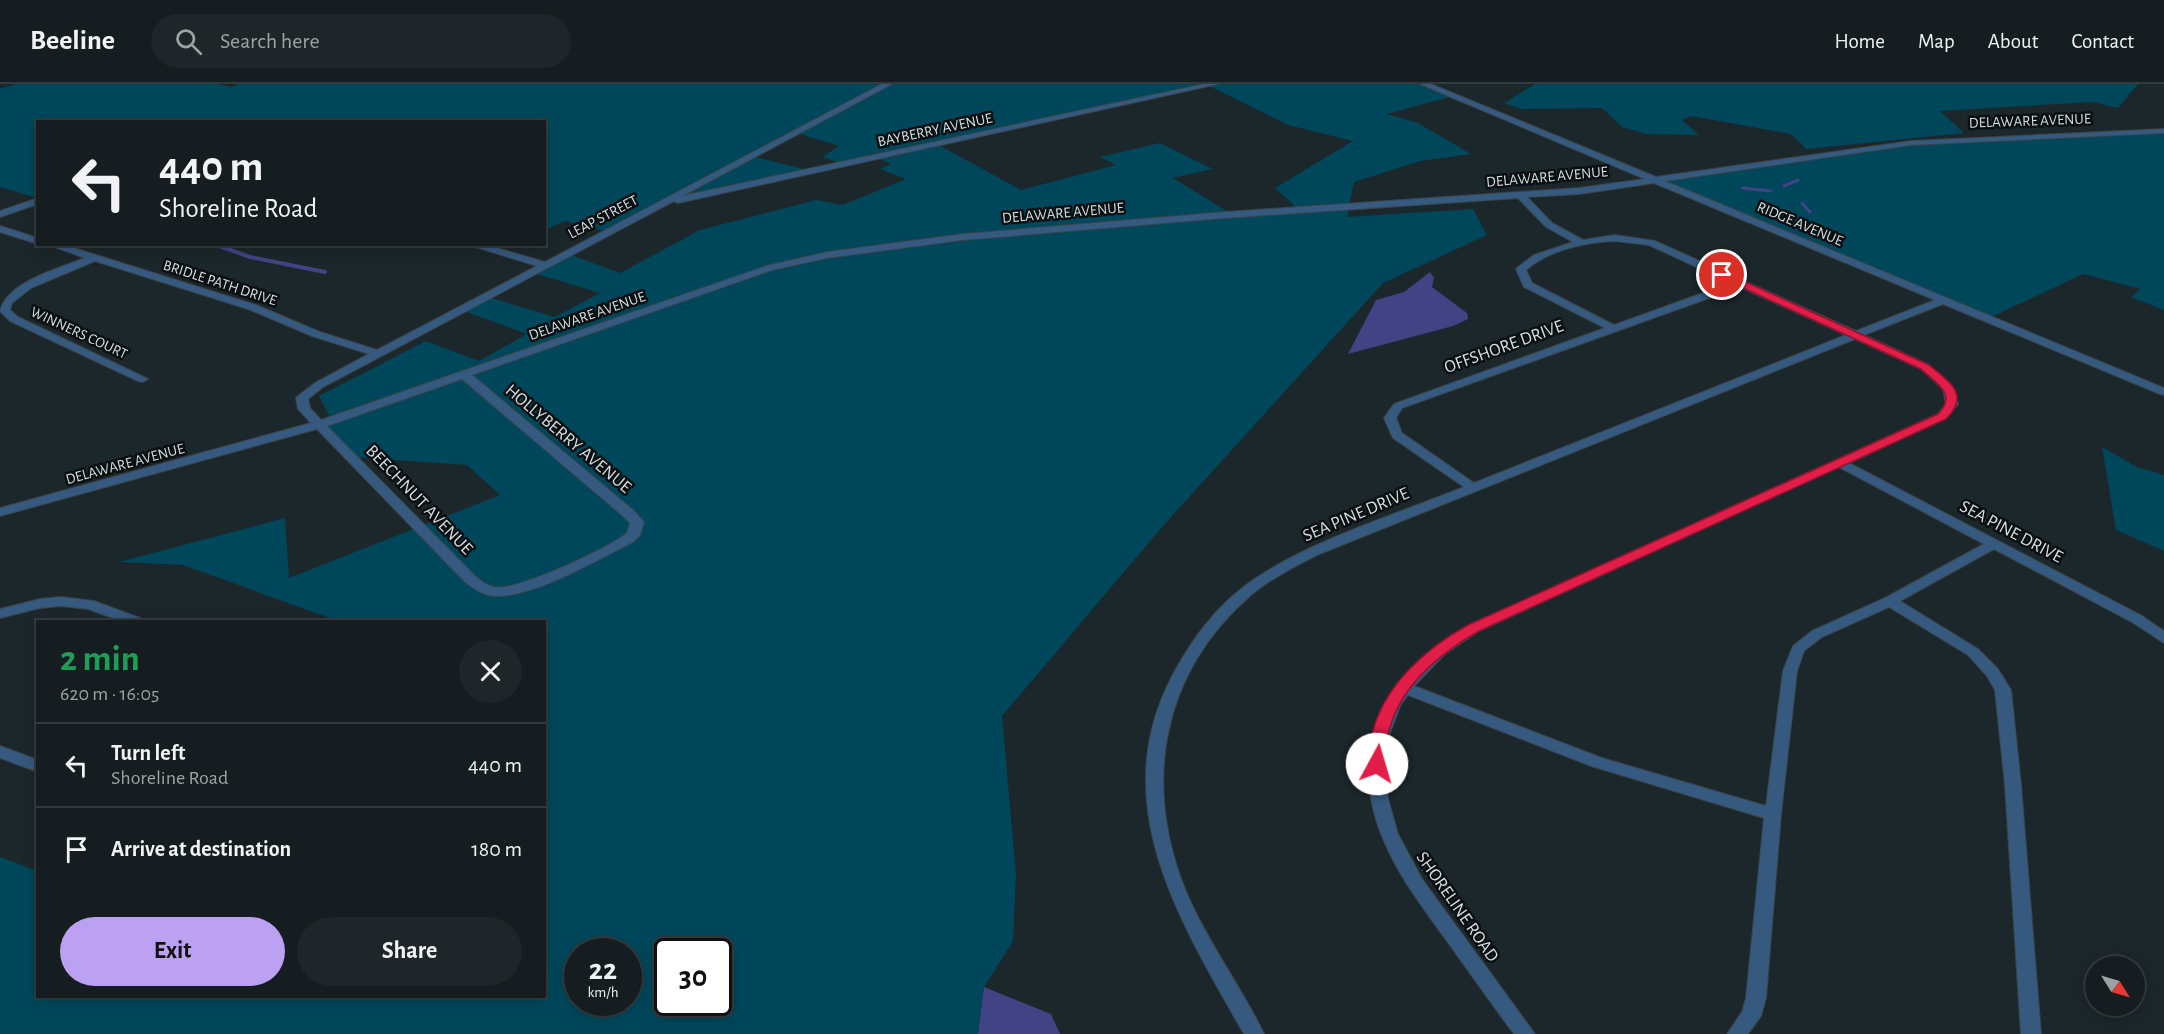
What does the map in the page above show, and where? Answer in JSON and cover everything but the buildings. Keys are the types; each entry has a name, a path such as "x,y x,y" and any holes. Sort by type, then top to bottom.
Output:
{"street":[{"name":"LEAP STREET","path":"320,425 302,406 304,396 319,385 888,84"},
{"name":"BAYBERRY AVENUE","path":"661,204 1214,84"},
{"name":"RIDGE AVENUE","path":"1424,84 2164,392"},
{"name":"DELAWARE AVENUE","path":"0,512 247,447 320,425 761,271 827,255 918,241 1065,228 1579,191 1911,143 2164,130"},
{"path":"1521,196 1549,225 1582,243"},
{"path":"0,214 36,202"},
{"path":"0,229 36,240"},
{"name":"SHORELINE ROAD","path":"1525,1034 1407,873 1392,840 1381,803 1377,776 1378,751 1385,717 1402,687 1436,651 1474,628 1942,416 1952,404 1948,388 1934,372 1652,243 1610,238 1582,243 1526,263 1521,269 1528,285 1611,327"},
{"name":"BRIDLE PATH DRIVE","path":"56,246 252,308 316,334 379,354"},
{"path":"477,246 546,265"},
{"name":"WINNERS COURT","path":"94,258 24,288 10,298 5,311 14,319 142,380"},
{"name":"OFFSHORE DRIVE","path":"1472,487 1397,435 1390,418 1398,406 1611,327 1740,283"},
{"name":"SEA PINE DRIVE","path":"1254,1034 1183,903 1162,845 1153,772 1157,735 1179,672 1219,617 1246,592 1276,571 1312,552 1944,300"},
{"name":"HOLLYBERRY AVENUE","path":"465,375 637,522 633,535 539,580 511,591 497,592"},
{"name":"BEECHNUT AVENUE","path":"320,425 470,579 483,589 497,592"},
{"name":"SEA PINE DRIVE","path":"1838,462 2137,620 2164,638"},
{"path":"1737,1034 1751,1016 1756,998 1773,814 1790,672 1798,649 1817,634 1890,601 1994,544"},
{"path":"0,614 41,604 72,601 91,605 132,620"},
{"path":"1890,601 1973,652 1993,673 2003,690 2013,785 2031,1034"},
{"path":"1402,687 1597,762 1773,814"},
{"path":"0,752 36,765"}],"shaded area":[{"path":"16,84 218,84 231,87 238,84 1205,84 1422,84 1453,96 1387,114 1418,123 1471,154 1420,161 1354,182 1347,217 1473,209 1487,235 1383,283 1162,527 1002,716 1016,875 1013,941 984,987 978,1034 0,1034 0,857 36,871 36,998 546,998 546,620 335,620 183,565 119,562 285,518 289,578 500,495 467,465 353,457 322,424 329,415 319,396 426,341 479,361 527,334 461,310 485,296 555,317 600,293 530,272 566,253 620,273 700,230 816,200 843,205 906,179 880,169 891,164 873,156 844,164 822,157 839,146 794,132 751,156 812,171 657,205 606,231 565,221 546,230 546,120 36,120 36,198 0,187 0,89","holes":["1205,84 1288,125 1353,141 1275,188 1298,209 1233,215 1173,178 1213,169 1160,143 1100,157 1116,165 1021,190 935,143"]},
{"path":"1535,84 2138,84 2118,108 2093,102 1940,111 1964,133 1806,149 1791,134 1691,116 1682,120 1699,135 1646,134 1622,127 1602,108 1521,109 1504,103"},
{"path":"2164,130 2164,310 2131,297 2141,289 2083,274 1987,319 1656,180 1897,144"},
{"path":"1430,272 1434,278 1432,287 1467,313 1468,319 1453,326 1348,354 1376,300 1404,292"},
{"path":"2102,447 2137,467 2164,475 2164,551 2116,530"},
{"path":"984,987 1051,1014 1060,1034 978,1034"}],"waterway":[{"path":"1784,186 1798,180"},
{"path":"1742,188 1771,191"},
{"path":"1802,203 1810,212"},
{"path":"220,246 250,257 325,272"}],"route":[{"path":"1377,764 1380,734 1393,701 1422,663 1452,640 1942,416 1950,408 1953,399 1951,393 1934,372 1722,275"}]}
